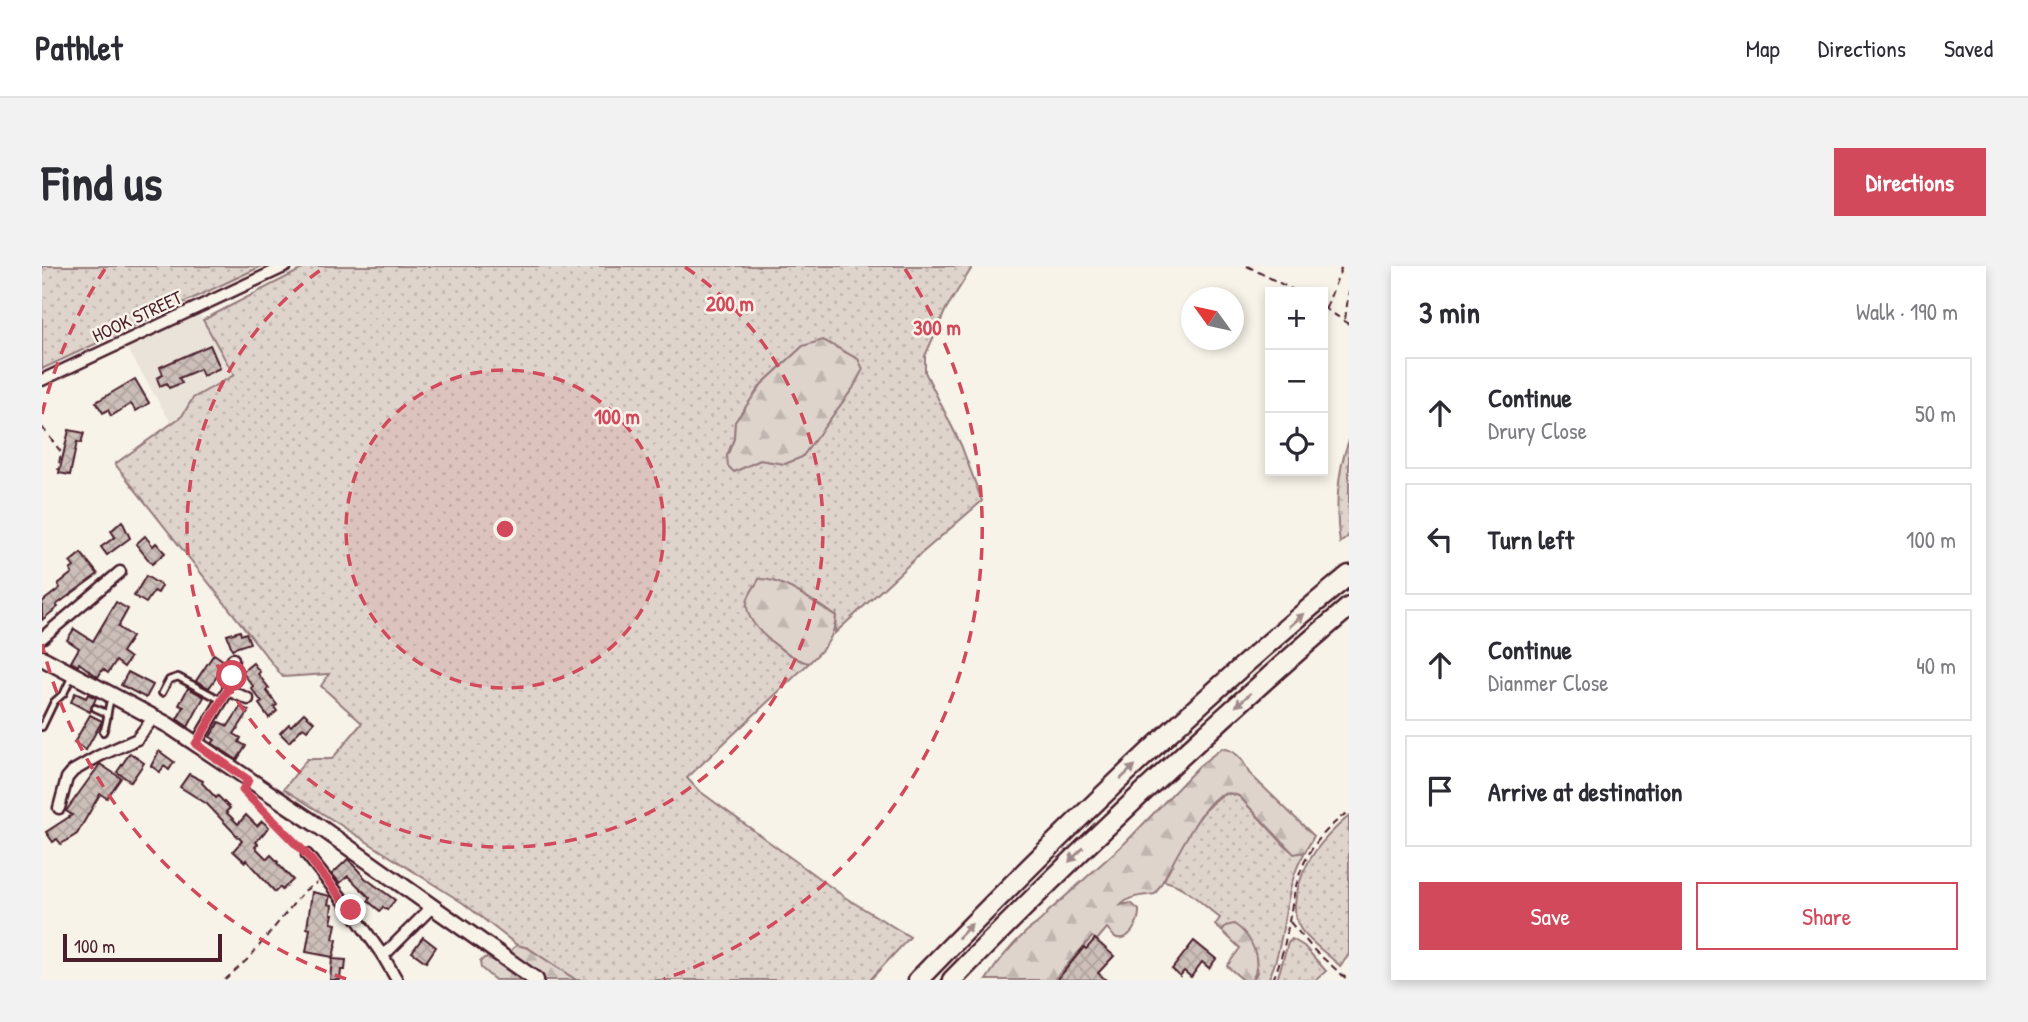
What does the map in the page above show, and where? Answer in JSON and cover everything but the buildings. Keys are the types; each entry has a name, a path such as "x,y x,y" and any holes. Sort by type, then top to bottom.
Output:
{"highway":[{"path":"918,980 1122,778 1349,575"},
{"path":"952,980 1151,784 1349,607"}],"street":[{"name":"HOOK STREET","path":"42,380 286,266"},
{"path":"42,638 121,572"},
{"path":"42,658 113,694 196,744 246,785 433,906 536,980"},
{"path":"196,744 228,690 233,659"},
{"path":"228,690 248,699"},
{"path":"59,808 67,778 73,771 137,739 154,717"},
{"path":"307,855 383,956 397,980"},
{"path":"383,956 433,906"}],"lane":[{"path":"42,727 52,705 64,693 73,674"},
{"path":"162,693 169,680 178,677 222,701"},
{"path":"103,732 113,694"},
{"path":"94,708 106,713"}],"path":[{"path":"1247,266 1287,287"},
{"path":"1328,298 1342,266"},
{"path":"1345,320 1349,291"},
{"path":"1328,309 1349,324"},
{"path":"42,427 61,452 58,470"},
{"path":"246,785 307,855"},
{"path":"1273,980 1302,864 1324,832 1349,811"},
{"path":"225,980 250,957 304,891 326,878"},
{"path":"1289,921 1315,951 1348,980"}],"shaded area":[{"path":"198,312 234,375 193,398 186,411 171,423 126,346"}],"green space":[{"path":"42,266 262,266 42,369"},
{"path":"308,266 973,266 946,309 925,356 925,372 961,445 982,501 835,633 836,615 799,660 809,663 687,778 698,790 846,898 910,937 870,980 576,980 528,948 517,945 463,903 284,789 307,759 332,759 362,723 321,686 329,674 283,677 115,464 182,416 193,398 234,375 203,320","holes":["803,346 858,359 862,369 853,388 802,457 785,464 760,460 734,472 727,456 734,439 735,422 762,384"]},
{"path":"823,340 858,359 863,369 853,388 802,457 785,464 760,460 734,472 728,466 727,456 734,439 735,422 762,384 803,346"},
{"path":"1349,440 1349,536 1340,543 1338,491"},
{"path":"759,579 789,587 836,616 828,642 809,663 770,641 753,623 747,601"},
{"path":"1222,748 1238,757 1249,773 1314,836 1305,852 1294,854 1239,796 1223,794 1205,809 1155,894 1133,898 1121,905 1131,903 1139,910 1136,925 1129,934 1115,937 1107,928 1097,940 1092,937 1054,980 986,980 1021,936 1127,841 1199,766"},
{"path":"1229,793 1239,796 1294,853 1305,852 1292,883 1279,949 1268,980 1252,980 1258,971 1226,926 1222,931 1215,925 1220,918 1186,891 1164,881 1182,844 1200,817 1210,805"},
{"path":"1349,816 1349,955 1340,966 1303,933 1297,920 1295,904 1299,883 1309,861 1330,833"},
{"path":"1234,924 1246,935 1254,949 1256,965 1252,980 1243,980 1227,966 1240,948 1222,931 1226,926"},
{"path":"1292,939 1304,946 1326,971 1316,980 1277,980 1288,943"},
{"path":"517,945 528,948 576,980 545,980 511,954"},
{"path":"493,957 523,980 495,980 481,968 480,962 484,958"}],"route":[{"path":"232,676 228,690 196,744 248,780 243,790 307,855 351,910"}]}
